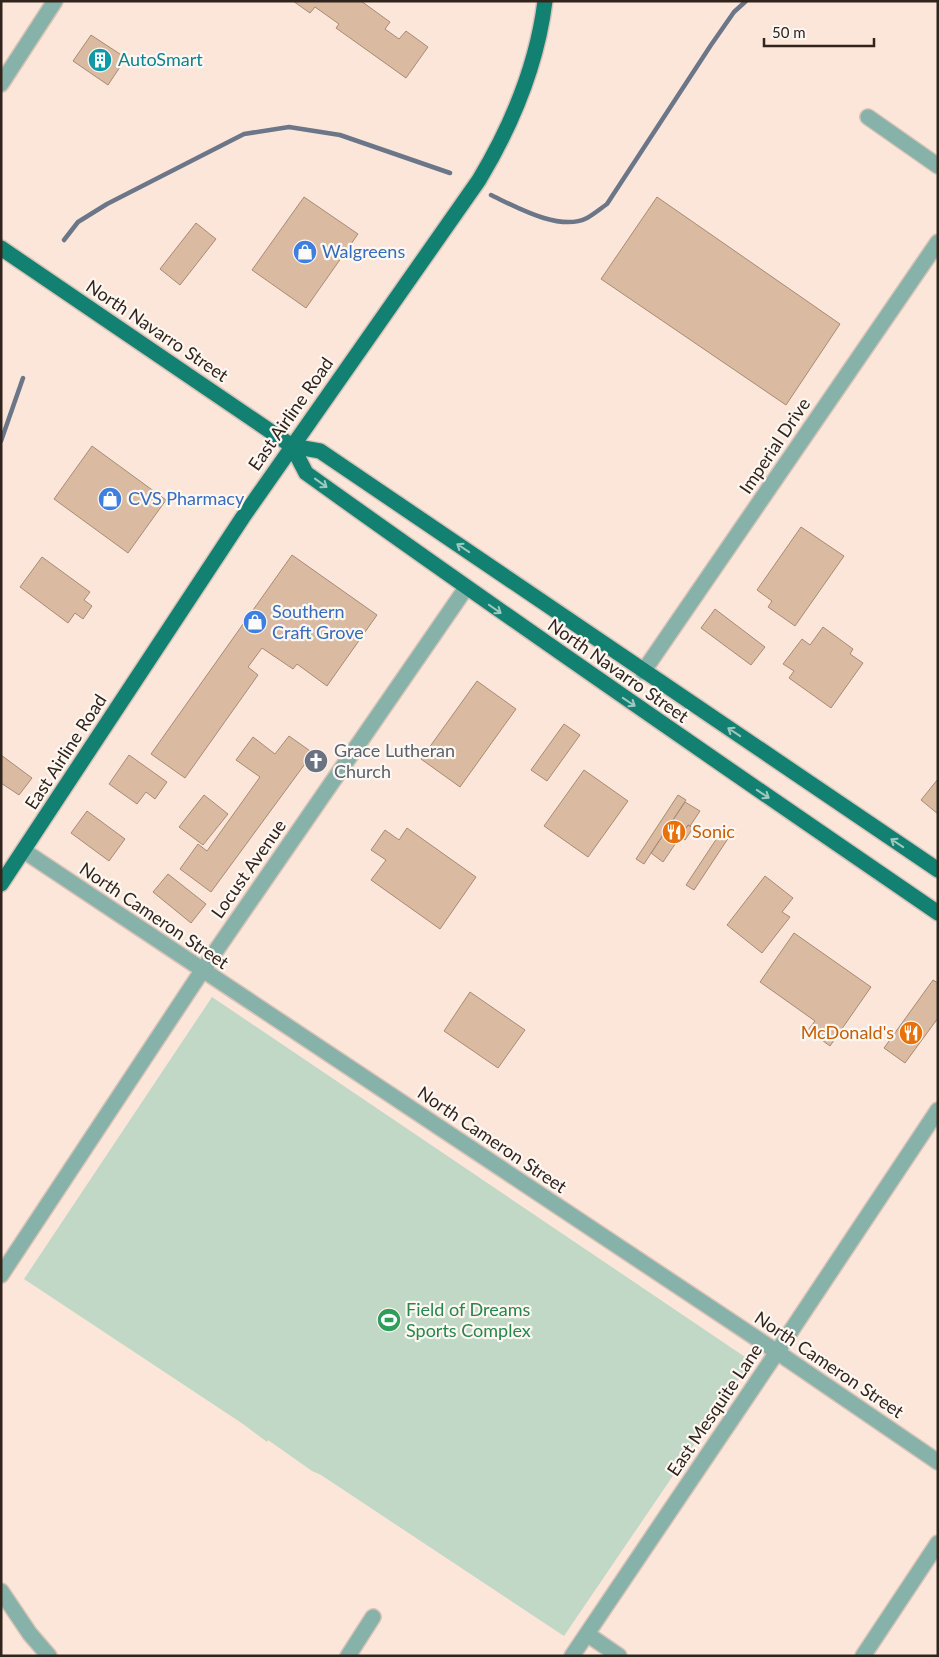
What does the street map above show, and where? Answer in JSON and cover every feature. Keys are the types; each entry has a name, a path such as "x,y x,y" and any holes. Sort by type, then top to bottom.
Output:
{"main road":[{"name":"East Airline Road","path":"1,884 243,516 479,180 499,147 518,103 535,53 545,1"},
{"name":"North Navarro Street","path":"1,248 292,446 320,451 643,672 938,870"},
{"name":"North Navarro Street","path":"292,446 306,473 639,709 938,913"}],"street":[{"path":"1,84 55,1"},
{"path":"868,117 938,166"},
{"name":"Imperial Drive","path":"643,672 938,242"},
{"name":"Locust Avenue","path":"1,1275 202,970 466,588"},
{"name":"North Cameron Street","path":"24,851 777,1352 938,1462"},
{"name":"East Mesquite Lane","path":"572,1656 938,1110"},
{"path":"863,1656 938,1543"},
{"path":"1,1592 30,1634 49,1656"},
{"path":"348,1656 373,1617"},
{"path":"587,1634 619,1656"}],"green space":[{"name":"Field of Dreams Sports Complex","path":"212,997 751,1361 564,1636 321,1475 312,1471 268,1440 267,1442 243,1424 24,1279"}],"building":[{"path":"293,1 361,1 390,22 385,29 399,39 406,31 428,47 406,78 336,28 339,24 315,7 310,13"},
{"name":"AutoSmart","path":"91,35 126,58 108,85 73,61"},
{"name":"Walgreens","path":"304,197 358,234 306,308 252,270"},
{"path":"657,197 840,324 786,405 601,279"},
{"path":"196,223 216,239 180,285 160,269"},
{"name":"CVS Pharmacy","path":"92,446 166,500 128,553 54,499"},
{"path":"801,527 844,556 795,626 768,607 772,601 757,590"},
{"path":"292,555 377,615 327,686 297,664 293,669 262,648 248,667 258,675 185,778 151,754"},
{"path":"42,557 90,592 84,600 92,606 83,619 75,613 68,623 20,587"},
{"path":"715,609 765,647 751,665 701,628"},
{"path":"823,627 853,649 850,654 863,663 831,708 789,678 794,671 783,664 802,639 810,645"},
{"path":"477,681 516,709 460,787 421,759"},
{"path":"564,724 580,735 547,781 531,770"},
{"path":"289,736 313,753 211,892 180,869 198,844 207,851 260,777 236,760 253,737 275,754"},
{"path":"1,755 32,778 19,795 1,783"},
{"path":"129,755 167,782 155,799 146,792 137,804 109,784"},
{"path":"584,770 628,801 588,857 544,826"},
{"path":"938,779 938,814 921,800"},
{"path":"204,795 228,814 203,845 179,827"},
{"path":"678,795 686,800 644,864 636,859"},
{"name":"Sonic","path":"685,802 700,811 663,862 651,853"},
{"path":"87,811 125,839 109,861 71,833"},
{"path":"688,825 693,828 685,840 680,837"},
{"path":"407,828 476,877 440,929 371,880 386,860 371,850 385,830 399,840"},
{"path":"721,832 729,837 694,890 686,885"},
{"path":"168,874 206,904 191,923 153,892"},
{"path":"765,876 793,898 782,912 790,917 762,953 727,925"},
{"path":"794,933 871,987 830,1046 808,1030 815,1021 760,982"},
{"name":"McDonald's","path":"933,980 938,983 938,1018 905,1063 884,1048"},
{"path":"470,992 525,1030 498,1068 444,1031"}],"waterway":[{"path":"491,195 538,216 564,222 576,222 587,218 607,204 711,45 734,12 746,1"},
{"path":"64,240 78,222 107,204 244,134 289,127 340,135 450,173"},
{"path":"1,441 23,378"}],"place":[{"name":"AutoSmart","path":"100,60"},
{"name":"Walgreens","path":"305,252"},
{"name":"CVS Pharmacy","path":"110,499"},
{"name":"Southern Craft Grove","path":"255,622"},
{"name":"Grace Lutheran Church","path":"316,761"},
{"name":"Sonic","path":"674,832"},
{"name":"McDonald's","path":"911,1033"},
{"name":"Field of Dreams Sports Complex","path":"389,1320"}]}
